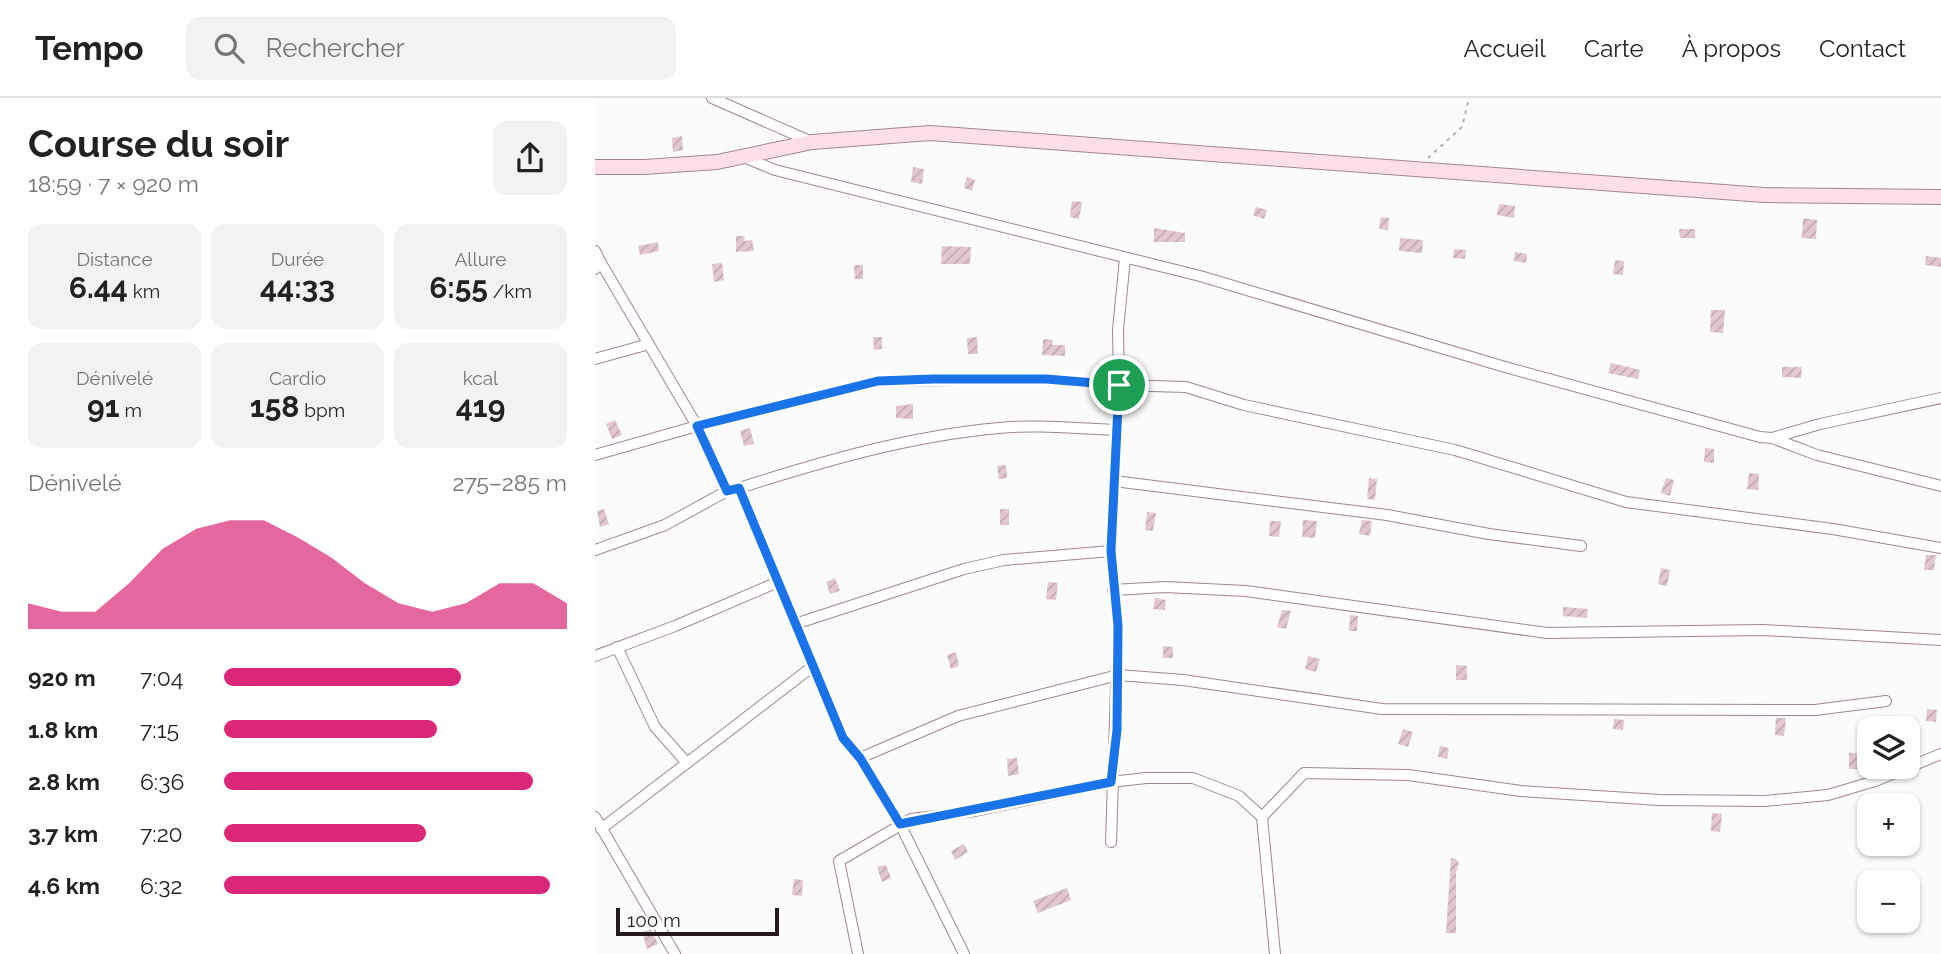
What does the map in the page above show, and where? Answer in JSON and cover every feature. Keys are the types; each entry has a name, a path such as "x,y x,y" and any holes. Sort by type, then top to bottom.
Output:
{"main road":[{"path":"595,167 645,167 746,158 812,142 930,133 1764,195 1941,197"}],"street":[{"path":"712,98 812,142"},
{"path":"746,158 775,170 1201,276 1505,367 1772,438 1817,455 1941,486"},
{"path":"595,251 598,266 649,344 733,489 778,582 843,738 860,758 900,824 964,954"},
{"path":"1111,842 1118,626 1111,551 1119,385 1118,330 1125,258"},
{"path":"595,359 649,344"},
{"path":"595,455 697,426 878,381 1046,379 1187,387 1244,405 1455,450 1626,502 1833,529 1941,548"},
{"path":"1772,438 1819,424 1941,398"},
{"path":"595,550 665,525 733,489 853,452 943,435 1001,428 1117,430"},
{"path":"1114,481 1387,515 1489,534 1581,546"},
{"path":"795,624 991,563 1111,551"},
{"path":"595,656 778,582"},
{"path":"1113,590 1165,587 1246,591 1546,632 1763,630 1941,640"},
{"path":"617,648 655,727 687,763"},
{"path":"601,830 812,667"},
{"path":"860,758 958,716 1118,675 1183,680 1382,709 1815,710 1886,702"},
{"path":"1262,817 1304,773 1408,775 1549,793 1765,801 1828,795 1875,781 1941,754"},
{"path":"859,954 839,861 900,824 1111,782 1146,778 1193,778 1239,796 1262,817 1275,954"},
{"path":"595,817 639,887 675,954"}],"path":[{"path":"1422,169 1428,157 1462,127 1469,98"}],"building":[{"path":"682,136 683,150 673,152 672,138"},
{"path":"913,167 924,169 922,184 911,182"},
{"path":"967,177 975,180 972,191 964,188"},
{"path":"1072,201 1082,202 1079,219 1070,217"},
{"path":"1499,204 1515,206 1514,218 1497,215"},
{"path":"1256,207 1267,210 1264,219 1253,215"},
{"path":"1381,217 1389,218 1388,230 1379,229"},
{"path":"1803,218 1817,220 1816,239 1802,238"},
{"path":"1154,228 1185,233 1185,242 1154,242"},
{"path":"1679,229 1695,229 1695,238 1680,238"},
{"path":"736,236 745,236 744,241 752,240 754,251 736,252"},
{"path":"1400,238 1423,240 1422,253 1399,251"},
{"path":"658,242 659,251 640,255 638,246"},
{"path":"942,246 971,247 970,264 941,264"},
{"path":"1454,249 1466,250 1465,259 1453,258"},
{"path":"1515,252 1527,254 1526,263 1514,261"},
{"path":"1926,256 1941,258 1941,267 1925,265"},
{"path":"1615,260 1624,261 1623,275 1613,274"},
{"path":"722,263 724,280 714,282 712,264"},
{"path":"854,265 863,265 863,279 855,279"},
{"path":"1711,310 1725,310 1723,333 1710,332"},
{"path":"873,337 882,337 882,349 874,350"},
{"path":"977,337 978,354 968,354 967,338"},
{"path":"1043,339 1053,340 1052,345 1065,345 1065,356 1042,355"},
{"path":"1611,363 1640,370 1638,379 1608,373"},
{"path":"1782,367 1802,367 1801,378 1782,377"},
{"path":"913,404 913,419 896,418 896,406"},
{"path":"615,420 622,435 612,439 606,424"},
{"path":"750,428 754,444 744,446 740,431"},
{"path":"1705,448 1714,449 1714,463 1704,462"},
{"path":"1006,465 1007,478 999,479 997,466"},
{"path":"1749,473 1759,474 1758,490 1747,489"},
{"path":"1369,478 1377,479 1375,500 1367,499"},
{"path":"1666,478 1674,480 1670,496 1661,493"},
{"path":"604,509 609,524 600,527 597,511"},
{"path":"1000,509 1009,509 1009,525 1000,525"},
{"path":"1147,512 1156,513 1153,531 1145,530"},
{"path":"1303,520 1317,521 1315,538 1302,537"},
{"path":"1362,520 1372,521 1370,536 1359,534"},
{"path":"1270,521 1281,521 1279,537 1269,536"},
{"path":"1926,555 1936,555 1934,570 1924,570"},
{"path":"1661,568 1670,570 1667,586 1658,584"},
{"path":"835,578 840,591 830,594 826,582"},
{"path":"1048,582 1058,583 1056,600 1046,599"},
{"path":"1155,598 1166,600 1165,610 1153,609"},
{"path":"1563,607 1588,609 1587,618 1563,616"},
{"path":"1282,610 1291,611 1286,629 1277,627"},
{"path":"1350,615 1358,616 1357,631 1349,631"},
{"path":"1163,646 1173,647 1173,658 1163,658"},
{"path":"956,652 959,666 951,669 947,655"},
{"path":"1308,656 1320,659 1316,672 1305,669"},
{"path":"1456,665 1467,666 1467,680 1456,680"},
{"path":"1927,709 1937,710 1936,722 1926,721"},
{"path":"1776,718 1786,718 1784,736 1775,735"},
{"path":"1614,719 1624,720 1623,730 1613,729"},
{"path":"1403,729 1413,732 1408,747 1398,744"},
{"path":"1440,746 1449,748 1447,759 1438,757"},
{"path":"1849,753 1857,753 1857,769 1849,769"},
{"path":"1017,758 1019,774 1008,776 1007,759"},
{"path":"1712,813 1722,814 1720,832 1711,831"},
{"path":"964,844 968,852 955,860 951,851"},
{"path":"1451,858 1456,859 1459,864 1456,872 1456,933 1446,933"},
{"path":"886,865 891,878 882,882 877,867"},
{"path":"794,879 803,880 802,896 792,895"},
{"path":"1067,888 1071,900 1038,913 1033,901"},
{"path":"651,929 658,944 647,949 642,932"}],"route":[{"path":"1046,379 1119,385 1111,551 1118,626 1117,730 1111,782 900,824 860,758 843,738 739,488 727,491 697,426 878,381 1046,379"}]}
